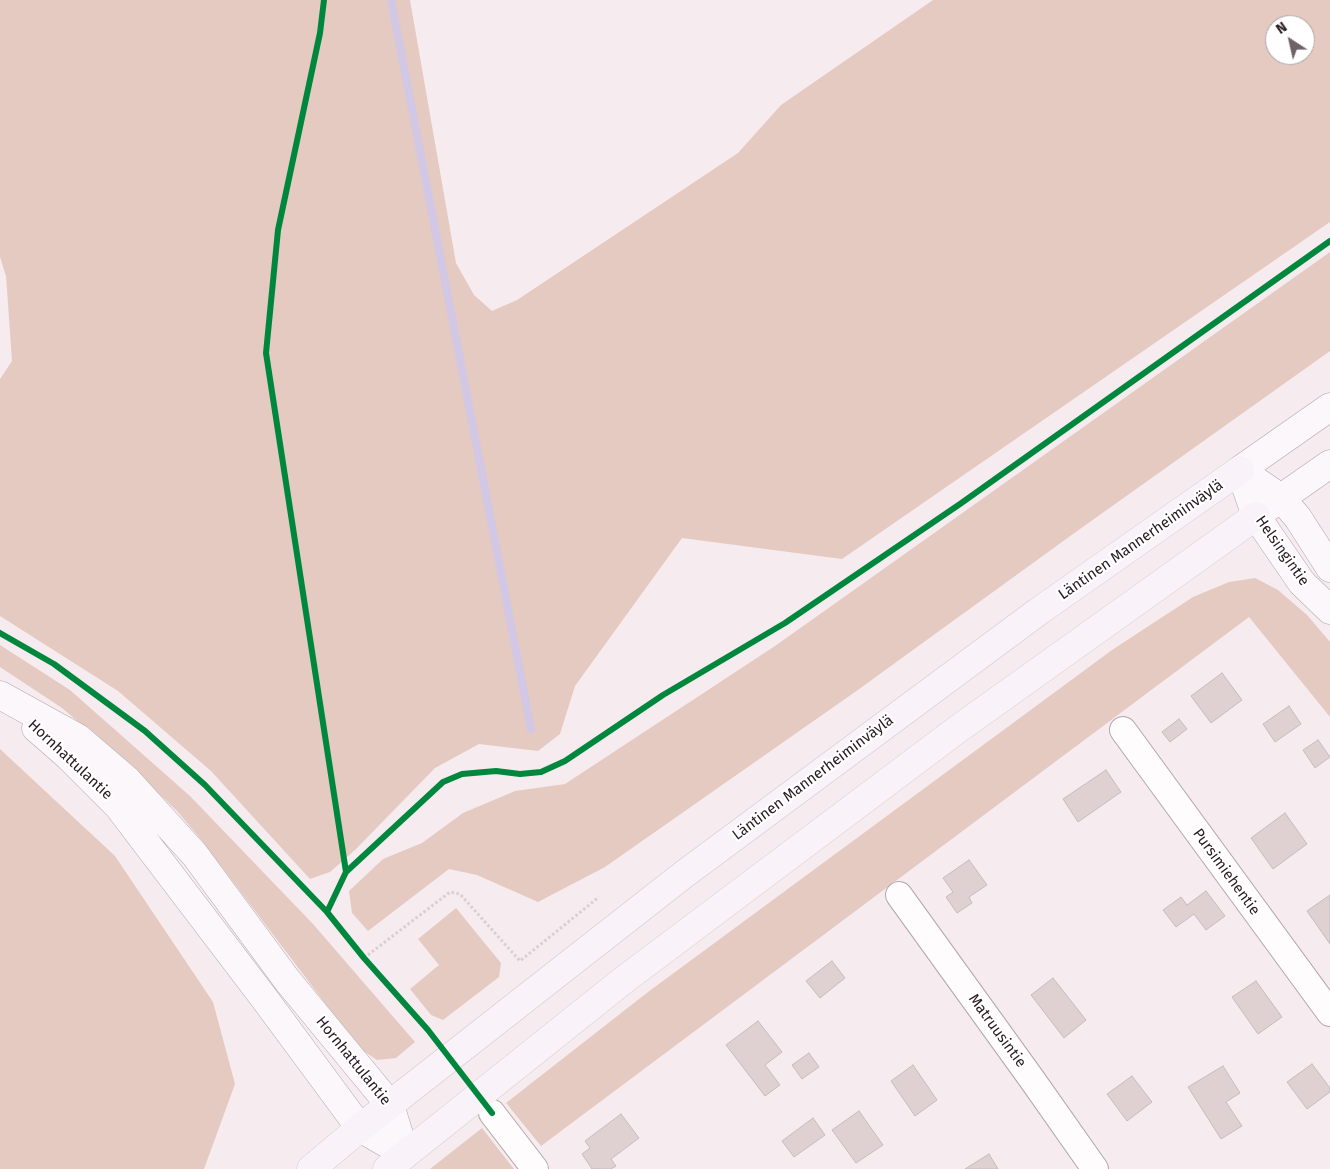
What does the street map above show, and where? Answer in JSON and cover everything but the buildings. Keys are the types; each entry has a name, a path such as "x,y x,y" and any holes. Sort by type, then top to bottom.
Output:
{"main road":[{"name":"Läntinen Mannerheiminväylä","path":"312,1169 360,1128 683,875 1039,612 1240,470"},
{"path":"396,1161 626,979 950,735 1256,516"}],"street":[{"name":"Läntinen Mannerheiminväylä","path":"1240,470 1330,407"},
{"path":"1256,516 1330,464"},
{"name":"Helsingintie","path":"1240,470 1281,498 1298,518 1330,568"},
{"name":"Helsingintie","path":"1240,470 1256,516 1302,584 1330,610"},
{"name":"Hornhattulantie","path":"0,696 78,738 127,780 195,855 287,980 390,1105 396,1161"},
{"name":"Hornhattulantie","path":"0,696 68,756 118,806 360,1128 396,1161"},
{"name":"Pursimiehentie","path":"1123,730 1330,1013"},
{"name":"Matruusintie","path":"899,895 1095,1169"},
{"path":"492,1112 535,1169"}],"path":[{"path":"364,958 450,892 460,894 520,961 599,897"},
{"path":"358,950 370,965"}],"shaded area":[{"path":"0,0 410,0 456,263 474,295 492,311 517,300 738,153 781,105 933,0 1330,0 1330,222 842,559 682,538 575,686 560,734 538,751 479,744 435,768 356,849 330,872 310,879 211,771 118,691 0,616 0,379 12,361 6,276 0,257"},
{"path":"1330,252 1330,351 855,692 605,867 538,902 477,875 449,869 368,931 352,913 349,891 383,859 422,843 463,813 515,791 565,784 775,646"},
{"path":"1255,578 1278,590 1307,615 1330,642 1330,717 1249,617 541,1146 506,1103 648,992 1112,650 1193,597 1229,582"},
{"path":"0,645 70,690 190,796 313,924 415,1042 396,1058 377,1060 359,1048 199,837 177,811 129,765 62,708 0,667"},
{"path":"0,749 115,856 213,1002 235,1084 204,1169 0,1169"},
{"path":"456,908 501,963 499,977 443,1020 431,1015 410,989 439,965 418,939"},
{"path":"482,1128 514,1169 430,1169"}],"waterway":[{"path":"391,0 531,729"}],"cycle path":[{"path":"324,0 320,33 278,230 266,353 346,872"},
{"path":"327,912 346,872 443,782 462,774 496,771 520,774 541,772 565,761 663,695 785,623 960,504 1330,241"},
{"path":"0,633 54,664 145,731 205,785 327,912 364,958 428,1030 492,1113"}]}
